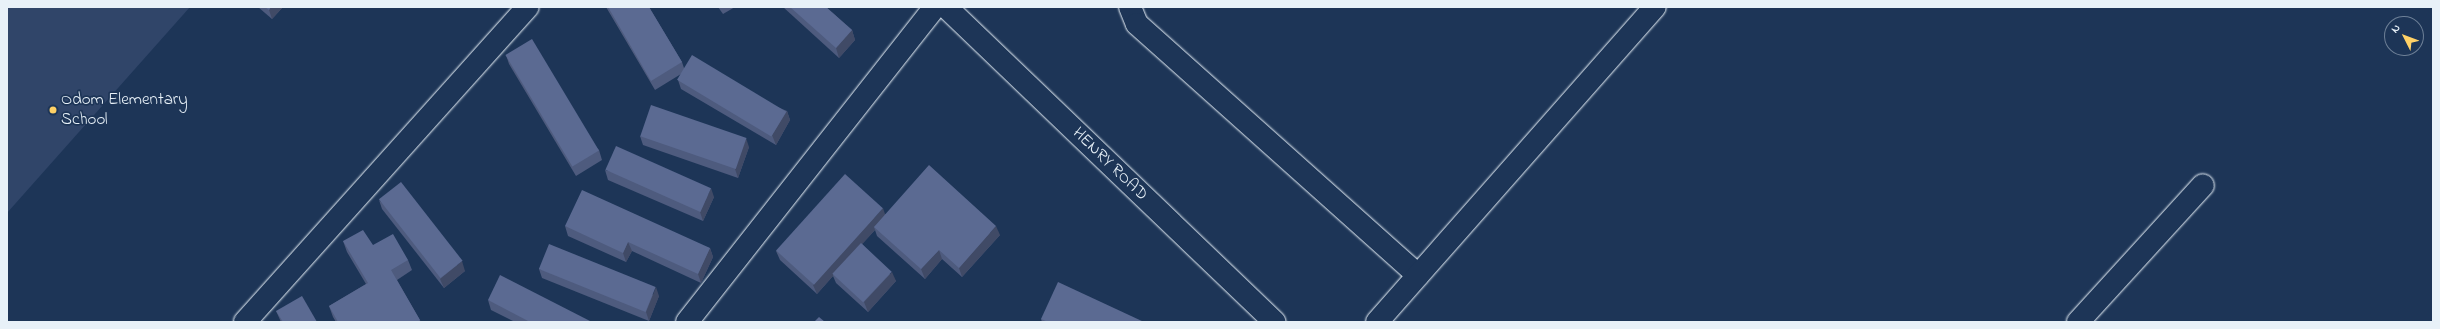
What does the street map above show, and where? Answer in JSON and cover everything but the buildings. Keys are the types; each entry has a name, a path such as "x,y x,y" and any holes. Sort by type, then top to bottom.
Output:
{"street":[{"path":"246,322 528,7"},
{"path":"687,322 935,7"},
{"name":"HENRY ROAD","path":"946,7 1272,321"},
{"path":"1130,7 1137,24 1418,275"},
{"path":"1377,322 1655,7"},
{"path":"2078,322 2203,185"}],"shaded area":[{"name":"Odom Elementary School","path":"7,7 190,7 7,213"}],"place":[{"name":"Odom Elementary School","path":"53,110"}]}
